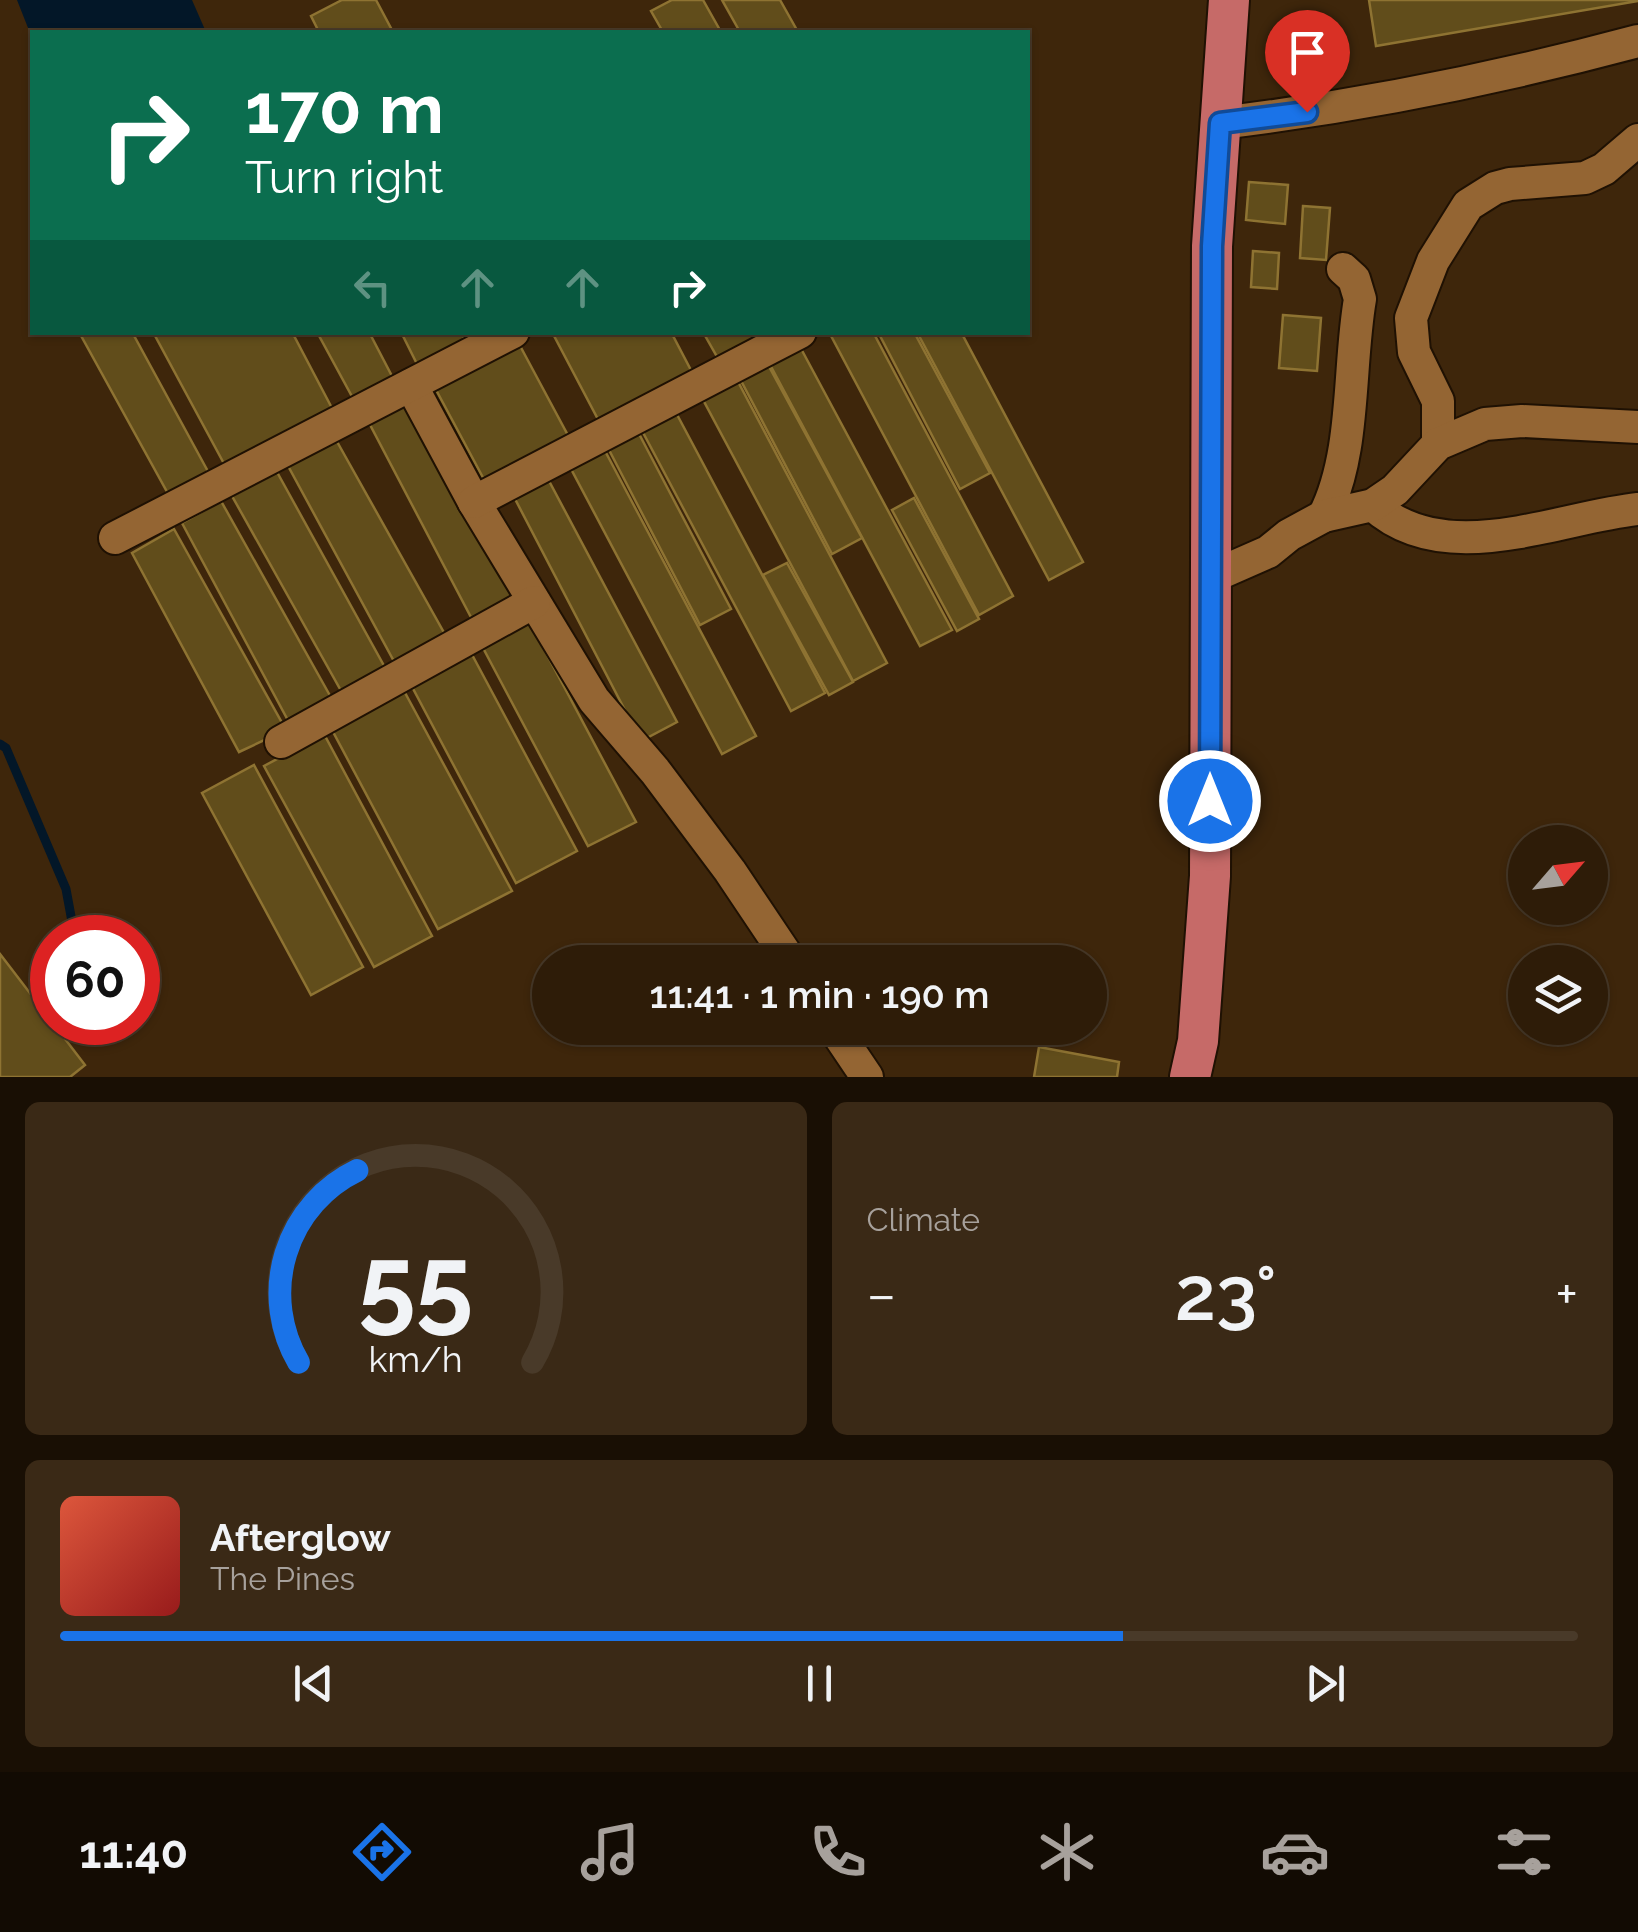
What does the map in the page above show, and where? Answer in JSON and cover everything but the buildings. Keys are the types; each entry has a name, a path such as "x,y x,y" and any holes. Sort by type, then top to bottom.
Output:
{"main road":[{"path":"1190,1077 1198,1041 1210,876 1212,246 1229,0"}],"lane":[{"path":"1220,123 1307,112 1514,74 1638,41"},
{"path":"1438,444 1438,401 1414,352 1411,318 1433,260 1468,205 1494,188 1510,184 1586,178 1604,169 1638,140"},
{"path":"1324,516 1334,496 1340,463 1360,299 1354,279 1344,269"},
{"path":"115,538 506,335"},
{"path":"474,502 794,335"},
{"path":"411,385 474,502 594,700 730,871 780,945"},
{"path":"1211,577 1268,552 1324,516 1373,505 1395,490 1438,444 1485,424 1522,421 1638,428"},
{"path":"1373,505 1388,518 1426,532 1464,536 1526,532 1638,509"},
{"path":"281,742 534,602"},
{"path":"845,1045 866,1077"}],"water":[{"path":"17,0 192,0 205,30 30,30"}],"waterway":[{"path":"0,744 6,748 66,889 71,915"}],"route":[{"path":"1210,801 1212,246 1220,123 1307,112"}]}
